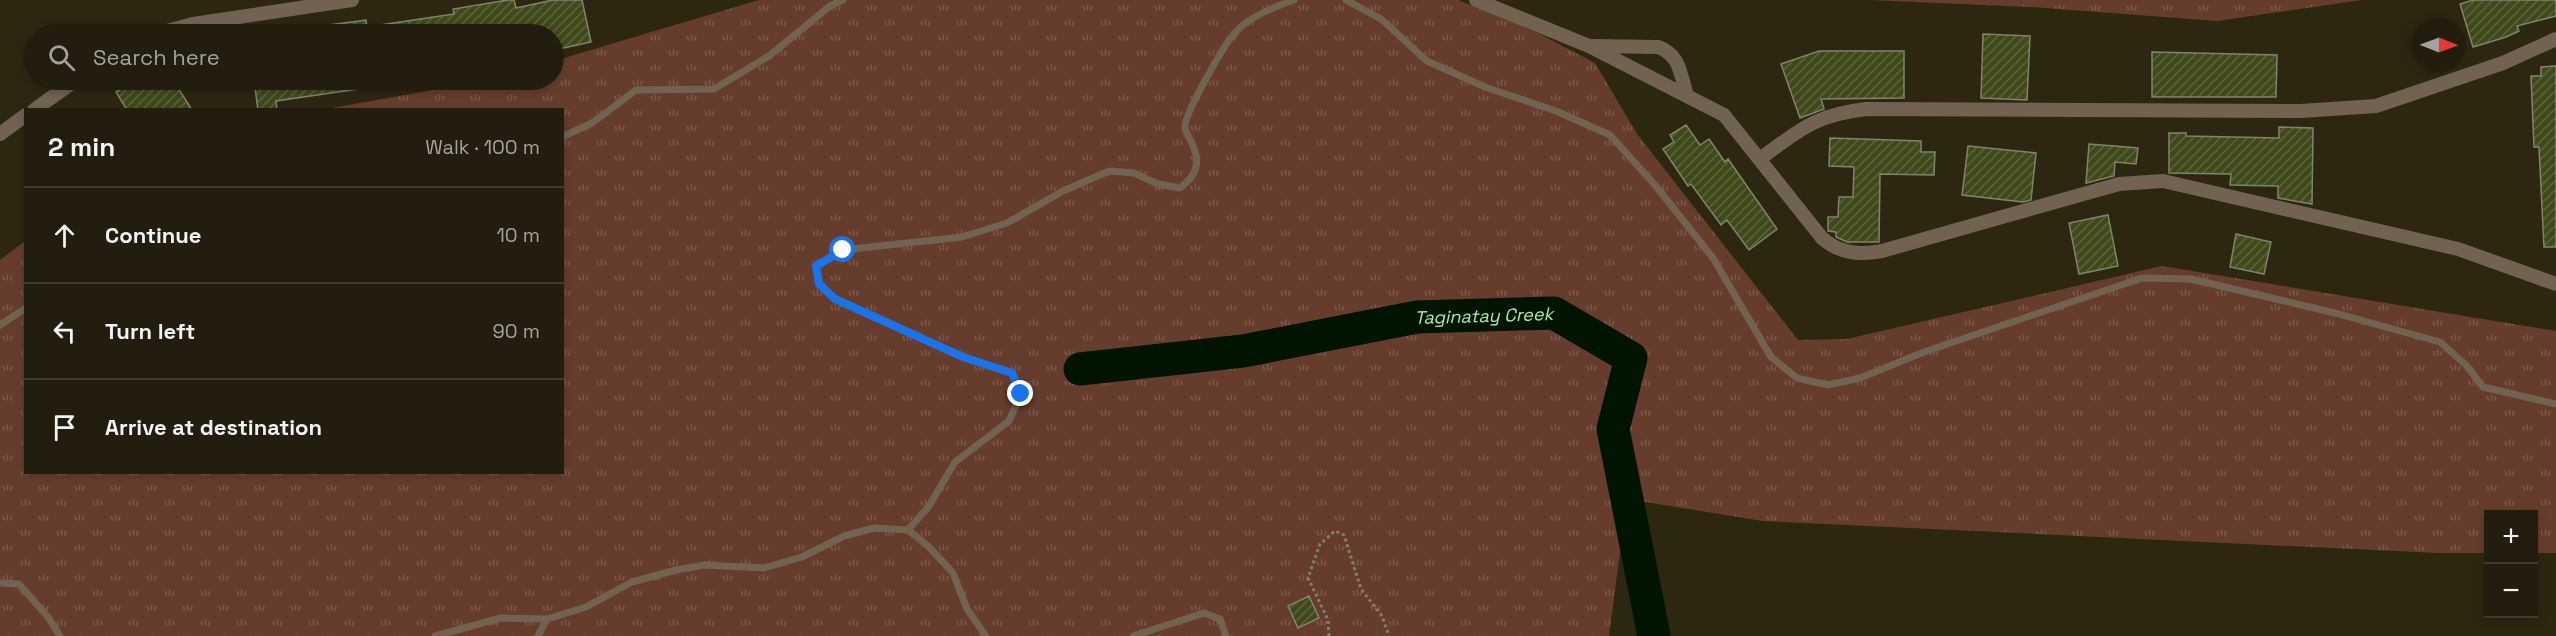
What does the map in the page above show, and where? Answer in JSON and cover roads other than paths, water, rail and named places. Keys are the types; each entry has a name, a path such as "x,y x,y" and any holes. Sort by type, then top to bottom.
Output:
{"street":[{"path":"193,24 352,0"},
{"path":"1476,0 1589,46 1724,115 1761,158 1822,238 1831,246 1844,251 1864,254 2119,184 2163,181 2458,249 2556,284"},
{"path":"1761,158 1809,123 1835,113 1866,109 2289,111 2376,106 2503,63 2556,39"},
{"path":"1589,46 1658,47 1668,50 1676,58 1687,96"},
{"path":"37,108 62,90"},
{"path":"0,134 24,117"}],"lane":[{"path":"564,136 592,123 636,90 714,89 769,56 830,6 843,0"},
{"path":"908,530 928,506 955,462 1009,421 1021,394 1012,373 963,357 835,299 819,284 816,266 843,250 962,237 1007,223 1063,191 1109,171 1134,173 1158,184 1180,188 1193,179 1198,165 1196,152 1185,128 1189,110 1234,33 1267,10 1294,0"},
{"path":"1346,0 1381,19 1427,62 1485,87 1556,111 1610,135 1655,185 1713,258 1771,357 1797,378 1828,385 1860,378 1924,352 2142,278 2191,279 2335,313 2440,342 2466,365 2483,387 2556,404"},
{"path":"0,325 24,309"},
{"path":"435,636 501,618 547,619 586,607 632,582 676,570 705,565 764,568 802,557 844,536 874,528 908,530 928,546 953,573 967,609 986,636"},
{"path":"0,583 19,584 48,617 60,636"},
{"path":"1133,636 1204,613 1220,619 1226,636"},
{"path":"538,636 547,619"}],"waterway":[{"name":"Taginatay Creek","path":"1080,369 1243,351 1417,317 1554,313 1631,358 1613,429 1654,636"}]}
